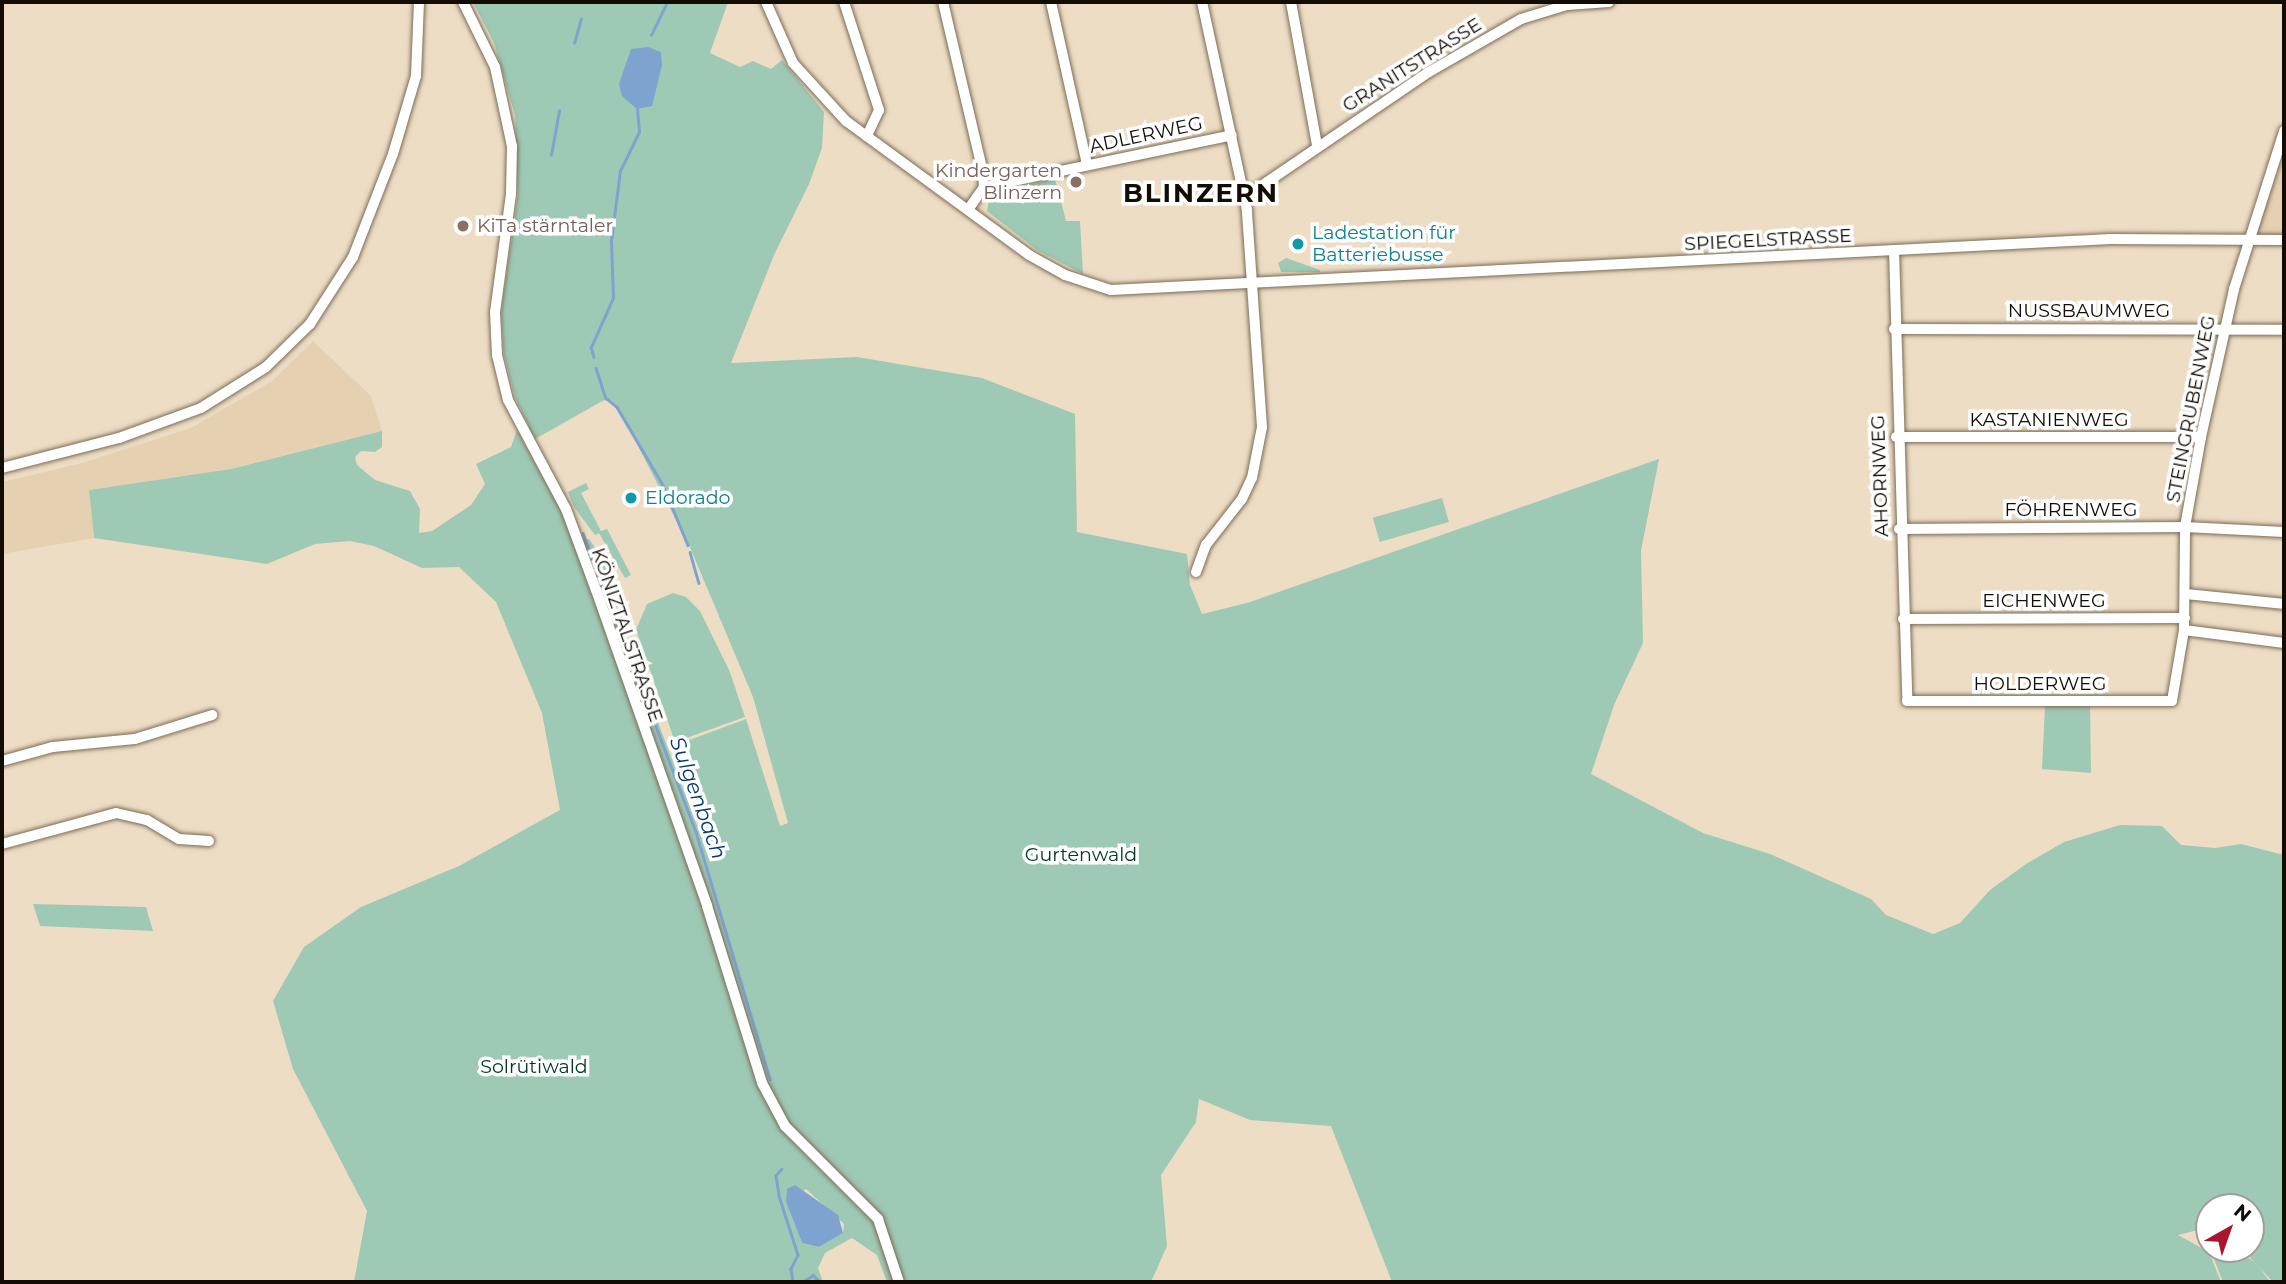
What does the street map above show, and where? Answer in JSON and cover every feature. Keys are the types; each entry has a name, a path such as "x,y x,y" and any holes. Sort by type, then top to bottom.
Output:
{"street":[{"path":"2,468 119,438 194,411 246,381 300,335 349,264 393,154 416,76 419,2"},
{"name":"KÖNIZTALSTRASSE","path":"463,2 495,67 512,146 511,194 495,312 505,391 566,509 707,905 762,1083 785,1126 877,1219 899,1282"},
{"name":"SPIEGELSTRASSE","path":"766,2 783,47 803,78 867,136 1049,267 1097,287 1125,291 2135,238 2284,240"},
{"path":"844,2 879,110 867,136"},
{"path":"943,2 985,187 968,210"},
{"path":"1051,2 1087,165"},
{"path":"1196,572 1206,545 1242,499 1260,446 1255,283 1245,197 1202,2"},
{"path":"1291,2 1317,145"},
{"name":"GRANITSTRASSE","path":"1245,197 1317,145 1521,19 1567,5 1609,2"},
{"name":"STEINGRUBENWEG","path":"2172,701 2185,630 2185,527 2201,438 2223,329 2284,131"},
{"name":"ADLERWEG","path":"985,187 1232,135"},
{"name":"AHORNWEG","path":"1894,250 1896,437 1907,701"},
{"name":"NUSSBAUMWEG","path":"1894,328 2284,330"},
{"name":"KASTANIENWEG","path":"1896,437 2201,438"},
{"name":"FÖHRENWEG","path":"1899,528 2185,527 2284,531"},
{"path":"2186,594 2284,604"},
{"name":"EICHENWEG","path":"1903,619 2185,618"},
{"path":"2185,630 2284,643"},
{"name":"HOLDERWEG","path":"1907,701 2172,701"},
{"path":"2,761 53,747 135,739 212,715"},
{"path":"2,844 116,813 147,820 179,839 209,841"}],"shaded area":[{"path":"2284,131 2284,240 2249,238"},
{"path":"313,341 371,396 382,431 231,469 89,490 94,538 2,554 2,482 82,463 191,428 272,381"}],"green space":[{"name":"Gurtenwald","path":"473,2 728,2 710,53 740,67 753,61 771,69 782,60 824,112 822,148 809,184 774,255 731,363 857,357 982,378 1075,414 1077,532 1187,554 1190,585 1202,614 1247,603 1659,459 1641,551 1643,643 1614,705 1591,774 1703,833 1770,854 1871,899 1886,915 1933,934 1960,923 1990,890 2026,864 2064,842 2120,825 2162,826 2181,845 2215,848 2241,844 2284,855 2284,1282 2273,1282 2255,1263 2265,1263 2265,1193 2195,1193 2195,1231 2178,1235 2195,1244 2195,1263 2213,1263 2221,1282 1392,1282 1331,1126 1250,1120 1199,1099 1196,1122 1161,1175 1167,1246 1151,1282 887,1282 877,1255 852,1238 825,1253 818,1268 823,1282 354,1282 367,1211 293,1069 273,1001 304,947 361,907 459,866 560,810 542,713 496,602 459,567 422,568 374,546 350,541 315,544 267,564 94,538 89,490 231,469 382,431 382,447 375,452 361,451 355,457 357,465 375,480 410,491 420,509 419,533 432,531 471,505 485,484 476,464 511,447 517,430 577,541 589,539 603,559 628,643 706,849 713,847 676,745 746,719 780,826 788,823 753,697 689,545 620,411 606,399 535,439 515,397 504,354 501,312 518,195 515,115 494,43","holes":["806,1189 844,1224 843,1233 819,1247 802,1243 786,1202"]},
{"path":"1055,179 1066,221 1080,221 1083,274 1037,250 987,211 990,193"},
{"path":"1286,258 1320,272 1281,272 1278,263"},
{"path":"586,483 589,489 581,493 601,531 607,529 631,575 625,578 599,533 595,535 574,507 568,492"},
{"path":"1442,498 1449,522 1380,542 1373,518"},
{"path":"673,593 686,597 700,611 730,672 745,717 675,742 636,630 647,604"},
{"path":"2090,705 2091,773 2042,769 2045,706"},
{"path":"33,904 146,907 153,931 40,926"},
{"path":"2216,1263 2256,1263 2270,1282 2223,1282"}],"water":[{"path":"648,47 661,52 662,65 652,106 637,109 622,96 619,84 631,49"},
{"path":"795,1185 838,1215 843,1233 819,1247 802,1243 786,1202 787,1189"}],"waterway":[{"name":"Sulgenbach","path":"651,35 667,2"},
{"path":"574,43 581,19"},
{"name":"Sulgenbach","path":"591,347 613,298 611,241 620,171 639,132 637,109"},
{"path":"551,155 559,111"},
{"path":"591,347 594,357"},
{"path":"596,368 606,398 617,407 663,485 688,545"},
{"name":"Sulgenbach","path":"583,533 696,832 770,1079"},
{"path":"690,552 699,583"},
{"name":"Sulgenbach","path":"782,1169 776,1176 779,1196 798,1255 791,1269 793,1282"},
{"name":"Sulgenbach","path":"802,1282 813,1275 820,1282"}],"place":[{"name":"Kindergarten Blinzern","path":"1076,182"},
{"name":"KiTa stärntaler","path":"463,226"},
{"name":"Ladestation für Batteriebusse","path":"1298,244"},
{"name":"Eldorado","path":"631,498"}],"district":[{"name":"BLINZERN","path":"1201,194"}],"park label":[{"name":"Solrütiwald","path":"534,1067"}]}
